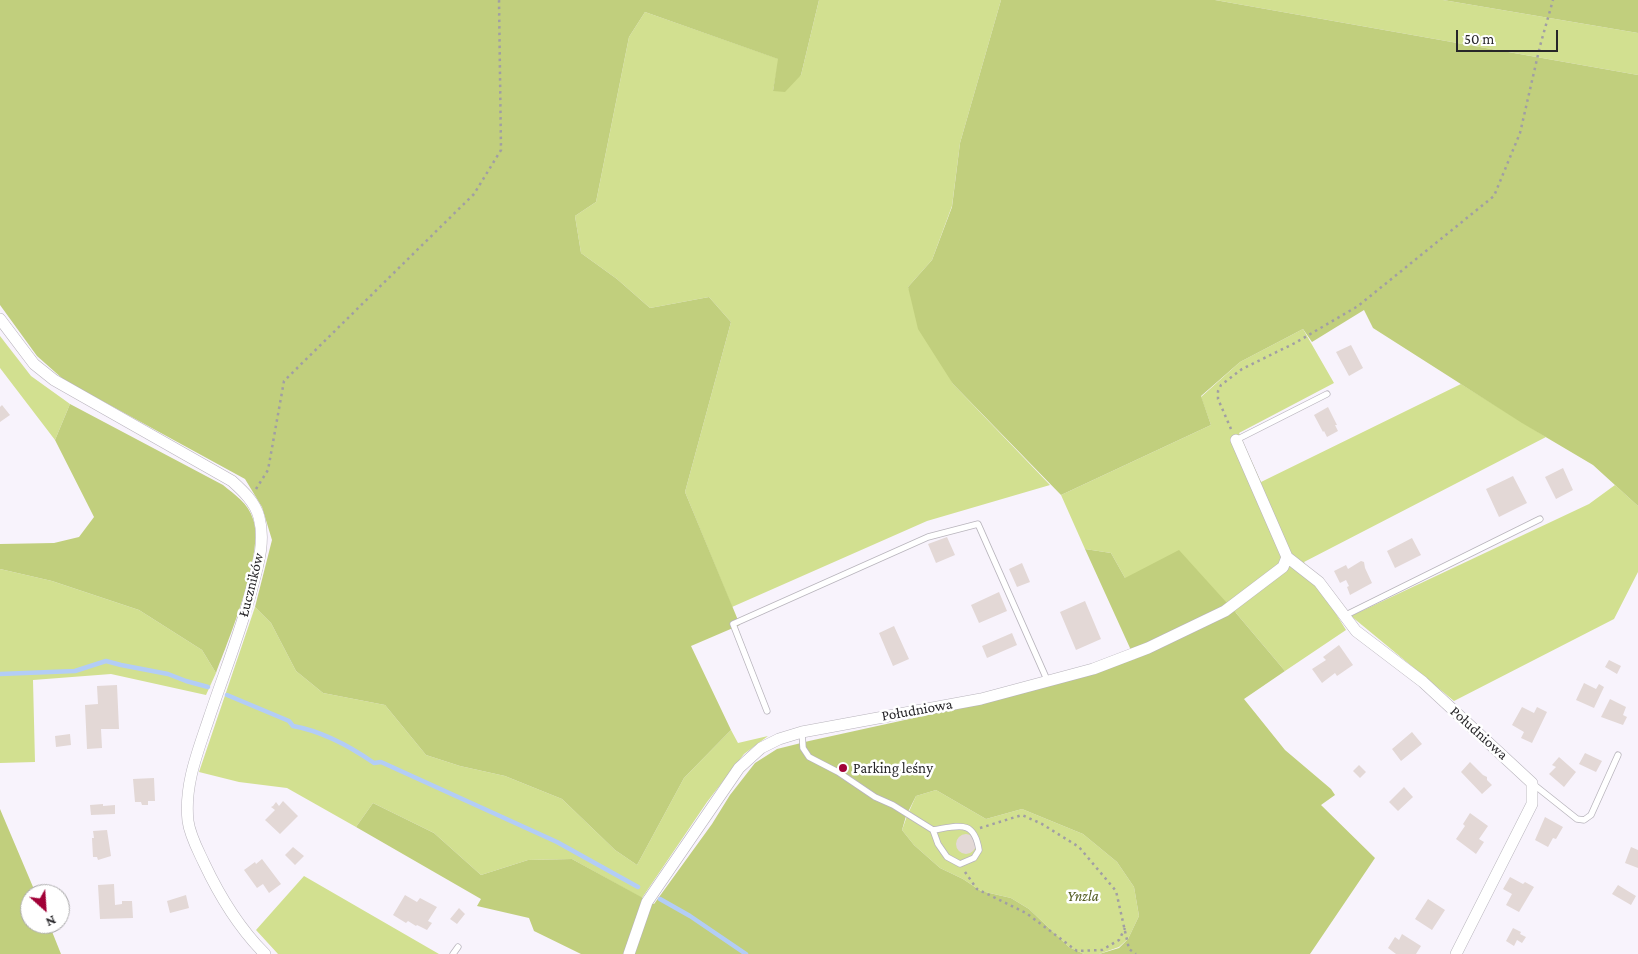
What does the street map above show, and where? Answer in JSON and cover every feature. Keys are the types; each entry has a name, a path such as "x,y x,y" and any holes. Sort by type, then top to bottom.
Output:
{"street":[{"name":"Łuczników","path":"1,324 34,364 54,380 232,481 250,499 259,515 262,532 261,555 249,602 191,771 187,802 188,822 195,844 218,893 237,921 266,954"},
{"name":"Południowa","path":"1236,440 1286,557 1318,582 1356,631 1423,682 1532,783"},
{"name":"Południowa","path":"629,954 647,902 739,768 761,748 779,739 802,732 981,699 1093,669 1148,648 1225,610 1283,567 1286,557"},
{"path":"1456,954 1532,804 1532,783"}],"lane":[{"path":"1236,440 1327,394"},
{"path":"1344,616 1540,519"},
{"path":"767,711 733,624 928,537 978,524 1048,682"},
{"path":"802,732 803,748 809,757 838,772 875,797 893,805 933,830 938,844 947,857 960,864 974,858 979,850 977,839 972,830 965,826 933,830"},
{"path":"1532,783 1577,819 1584,820 1591,815 1618,755"},
{"path":"453,954 458,947"}],"path":[{"path":"250,499 268,470 284,381 474,194 501,150 499,0"},
{"path":"1236,440 1218,399 1218,391 1222,385 1242,369 1295,344 1358,306 1494,196 1520,133 1540,46 1553,0"},
{"path":"972,830 1022,815 1042,824 1079,847 1116,890 1129,949 1136,954"},
{"path":"960,864 977,889 1026,913 1077,951 1102,950 1119,940 1125,926"}],"green space":[{"path":"0,0 819,0 801,75 785,92 773,91 778,59 645,12 629,37 596,202 575,216 581,253 617,279 650,308 709,297 731,322 685,492 740,625 691,646 731,730 684,778 637,865 615,850 562,799 505,776 460,766 426,755 385,705 323,693 296,671 271,623 255,607 272,540 262,507 245,479 64,380 37,356 0,305"},
{"path":"819,0 1001,0 960,143 952,206 932,260 908,287 953,384 1050,485 927,521 732,607 685,492 731,322 709,297 650,308 617,279 581,253 575,216 596,202 629,37 645,12 779,59 773,91 801,75"},
{"path":"1001,0 1215,0 1638,75 1638,506 1593,465 1522,423 1373,328 1364,310 1312,342 1303,329 1240,362 1201,396 1211,425 1061,495 953,384 918,329 908,287 932,260 952,207 960,143"},
{"path":"1215,0 1443,0 1638,33 1638,75"},
{"path":"1443,0 1638,0 1638,33"},
{"path":"1303,329 1334,383 1239,433 1261,482 1461,384 1546,437 1304,562 1346,630 1285,671 1236,613 1125,578 1111,553 1085,549 1061,495 1211,425 1201,397 1240,362"},
{"path":"0,336 31,376 70,404 55,440 0,368"},
{"path":"70,404 223,485 241,500 251,513 255,533 250,573 237,618 216,673 202,650 139,610 52,581 0,569 0,544 54,543 79,537 94,517 55,440"},
{"path":"1615,485 1638,506 1638,572 1614,619 1454,701 1351,616 1589,504"},
{"path":"1085,549 1111,553 1125,578 1179,550 1285,671 1244,699 1285,750 1331,789 1335,795 1321,805 1375,858 1310,954 1099,954 1119,948 1128,939 1139,916 1134,887 1117,862 1083,834 1022,809 986,819 936,790 916,796 906,816 902,830 914,845 940,868 963,879 981,891 1011,898 1029,909 1069,947 1084,954 581,954 534,931 529,918 477,906 481,899 356,827 373,803 434,833 481,875 528,860 572,859 654,904 712,824 730,795 755,763 777,749 973,705 1135,659"},
{"path":"0,569 52,581 139,610 202,650 216,673 206,695 111,674 33,680 35,762 0,763"},
{"path":"255,607 271,623 296,671 323,693 385,705 426,755 460,766 505,776 562,799 615,850 637,865 684,778 731,730 738,743 768,736 744,754 707,802 642,898 572,859 528,860 481,875 434,833 373,803 356,827 287,788 239,782 199,772"},
{"name":"Ynzla","path":"936,790 986,819 1022,809 1083,834 1117,862 1134,887 1139,916 1128,939 1119,947 1099,954 1084,954 1069,947 1029,909 1011,898 981,891 963,879 940,868 914,845 902,830 916,796"},
{"path":"0,809 32,884 20,884 20,934 53,934 61,954 0,954"},
{"path":"304,876 439,954 278,954 256,930"}],"building":[{"path":"1351,345 1363,368 1349,376 1336,352"},
{"path":"2,405 10,415 0,422 0,407"},
{"path":"1328,407 1338,431 1327,437 1314,415"},
{"path":"1563,468 1573,490 1556,499 1545,477"},
{"path":"1513,476 1527,503 1499,517 1486,489"},
{"path":"947,537 955,555 936,563 928,544"},
{"path":"1412,538 1421,555 1395,568 1387,551"},
{"path":"1361,561 1364,562 1372,583 1350,595 1346,580 1340,583 1334,571 1346,565 1348,569"},
{"path":"1022,563 1030,582 1017,587 1009,569"},
{"path":"999,592 1007,611 979,623 971,605"},
{"path":"1085,601 1101,639 1076,650 1060,612"},
{"path":"894,626 909,659 893,666 879,633"},
{"path":"1012,633 1017,645 987,658 982,646"},
{"path":"1339,645 1353,665 1337,676 1335,673 1322,683 1312,669 1326,660 1323,657"},
{"path":"1609,660 1621,666 1617,674 1605,667"},
{"path":"1584,683 1596,689 1599,684 1604,687 1594,708 1576,700"},
{"path":"117,685 119,729 101,729 102,748 87,749 85,705 98,704 97,686"},
{"path":"1610,699 1626,707 1623,715 1627,717 1623,725 1601,717"},
{"path":"1522,707 1534,713 1537,707 1547,712 1532,743 1521,738 1524,732 1512,725"},
{"path":"1412,732 1422,744 1401,761 1392,749"},
{"path":"70,734 71,745 56,747 55,736"},
{"path":"1585,753 1602,761 1596,772 1579,764"},
{"path":"1559,757 1576,772 1564,787 1549,774 1556,767 1552,765"},
{"path":"1470,762 1487,777 1487,780 1492,785 1482,794 1461,772"},
{"path":"1359,765 1366,772 1360,778 1353,771"},
{"path":"154,778 155,801 148,801 148,805 135,802 133,779"},
{"path":"1404,787 1413,797 1398,811 1389,802"},
{"path":"283,801 298,816 280,834 265,820 275,810 271,807 276,802 279,806"},
{"path":"103,804 103,806 115,805 115,814 91,815 90,805"},
{"path":"1470,813 1488,826 1479,839 1484,842 1476,854 1456,839 1465,826 1463,824"},
{"path":"1545,817 1563,827 1556,839 1553,838 1548,847 1535,840"},
{"path":"107,830 111,856 98,860 97,857 93,857 93,831"},
{"path":"966,834 973,837 976,844 973,851 966,854 959,851 956,844 959,837"},
{"path":"293,847 304,856 295,865 285,855"},
{"path":"1631,847 1638,850 1638,868 1625,863"},
{"path":"262,859 281,884 269,893 263,884 257,888 244,870"},
{"path":"1510,877 1534,887 1519,912 1506,905 1512,894 1503,889"},
{"path":"114,884 115,905 122,904 122,901 132,901 133,918 100,919 98,885"},
{"path":"1618,885 1636,896 1631,905 1612,894"},
{"path":"186,895 189,908 170,913 167,901"},
{"path":"405,895 417,902 420,898 437,907 428,921 432,923 427,930 408,921 406,923 393,915"},
{"path":"1428,899 1445,910 1432,930 1415,919"},
{"path":"459,908 465,914 457,924 450,919"},
{"path":"1513,928 1526,937 1522,943 1517,940 1514,946 1506,941"},
{"path":"1402,934 1421,946 1416,954 1396,954 1388,948 1395,937 1399,940"}],"waterway":[{"path":"0,674 75,671 106,661 168,674 208,687"},
{"path":"227,695 289,721 293,726 325,736 356,751 374,763 381,762 557,842 638,887"},
{"path":"660,899 690,916 746,954"}],"place":[{"name":"Parking leśny","path":"843,768"}]}
